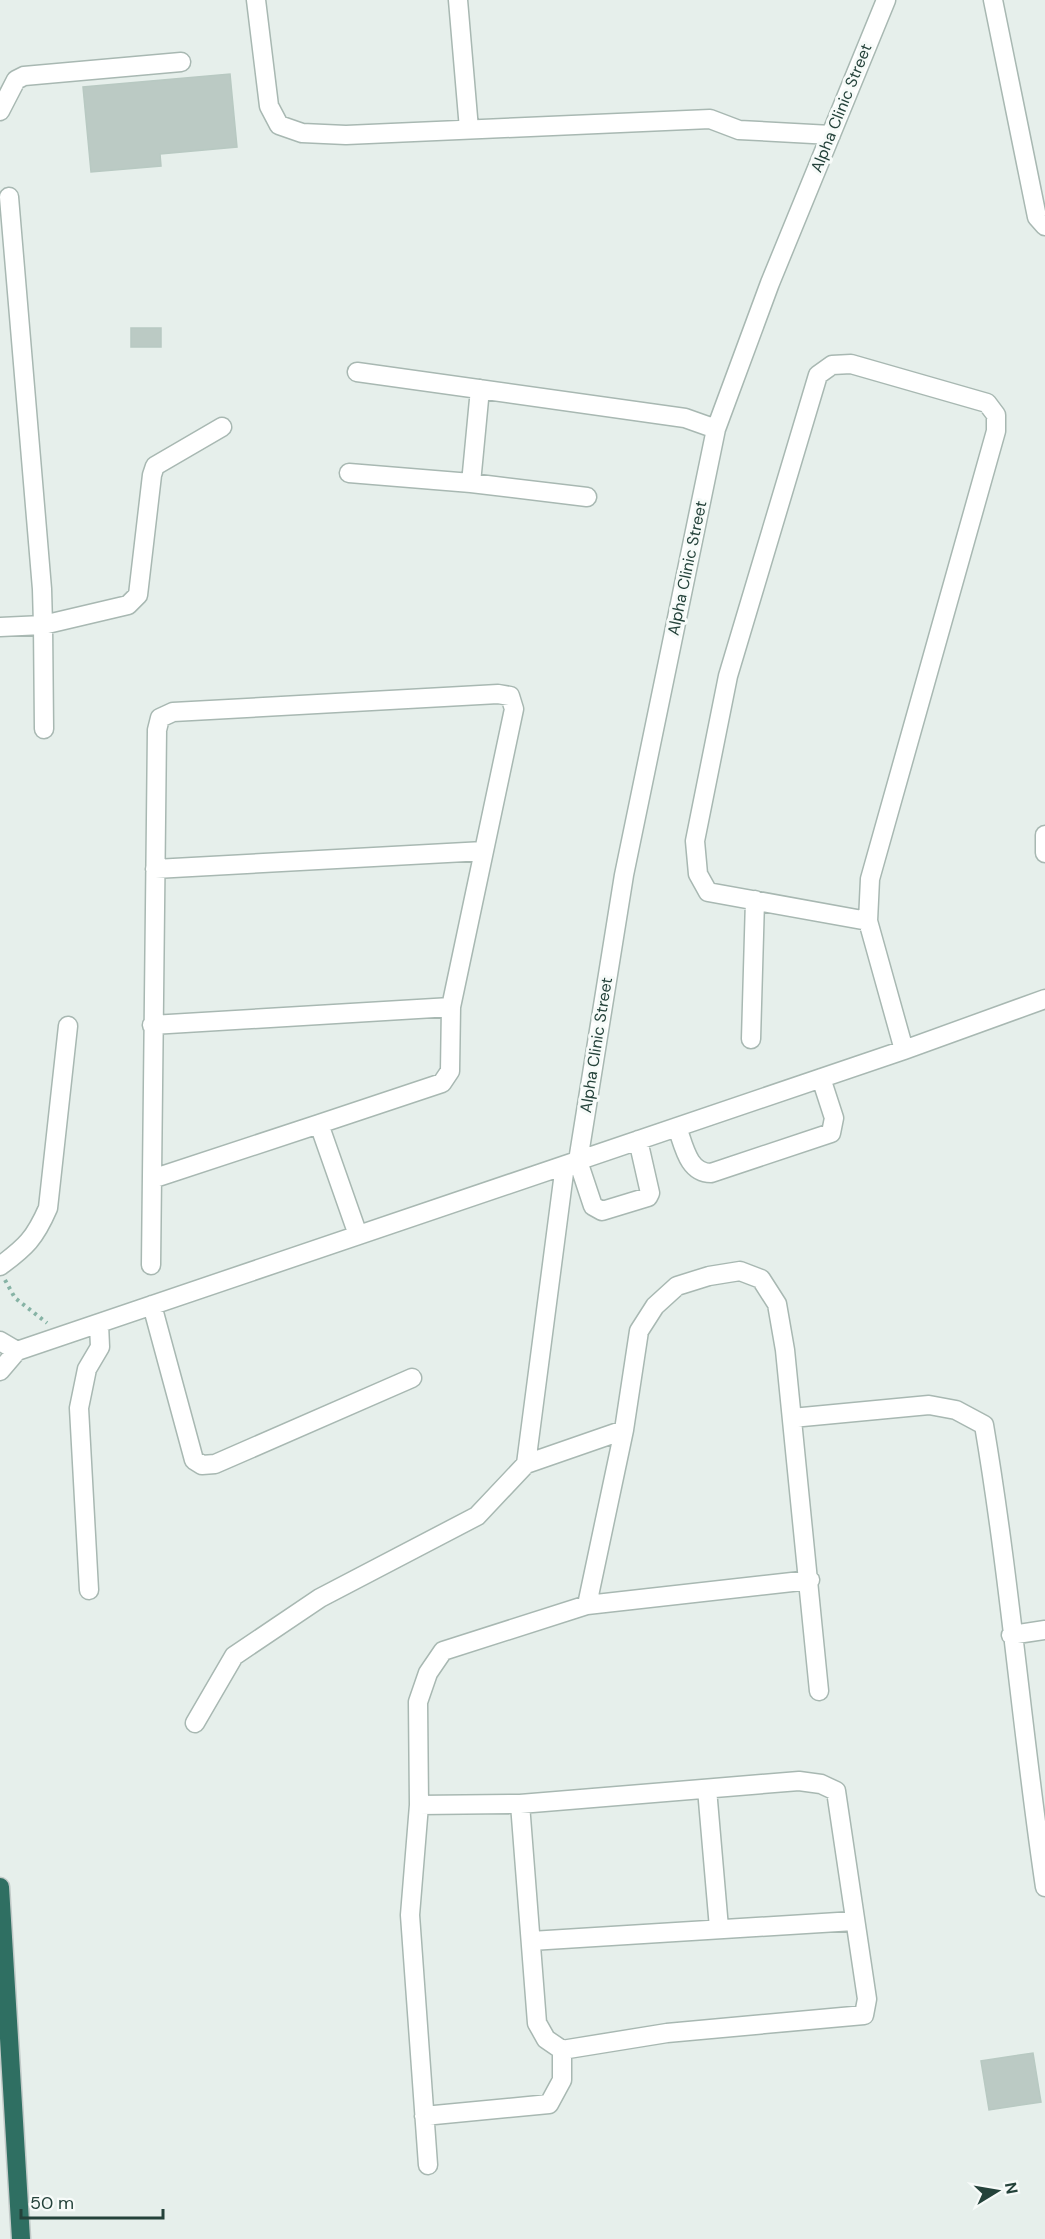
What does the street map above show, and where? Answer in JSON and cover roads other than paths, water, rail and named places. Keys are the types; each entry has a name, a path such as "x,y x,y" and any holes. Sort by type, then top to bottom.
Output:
{"highway":[{"path":"0,1887 21,2239"}],"street":[{"path":"256,0 268,106 279,125 302,133 346,135 710,119 739,130 831,135"},
{"path":"458,0 469,129"},
{"name":"Alpha Clinic Street","path":"526,1464 571,1163 624,875 716,429 770,283 886,0"},
{"path":"993,0 1037,217 1045,226"},
{"path":"0,111 16,80 24,76 181,62"},
{"path":"9,197 42,589 44,729"},
{"path":"868,921 708,892 698,874 695,841 728,676 818,375 832,365 851,364 987,403 996,415 996,431 870,879 868,921 904,1050"},
{"path":"357,372 685,418 716,429"},
{"path":"471,483 480,389"},
{"path":"0,627 43,625 128,605 138,595 155,466 222,427"},
{"path":"350,473 471,483 587,497"},
{"path":"151,1264 157,730 160,718 172,712 498,694 510,696 514,709 451,1007 450,1071 442,1083 152,1179"},
{"path":"1045,835 1043,838 1045,853"},
{"path":"155,869 484,851"},
{"path":"751,1039 755,900"},
{"path":"0,1371 17,1352 904,1050 1045,999"},
{"path":"153,1025 451,1007"},
{"path":"0,1265 25,1247 37,1232 48,1208 68,1026"},
{"path":"676,1127 693,1168 702,1173 711,1173 831,1133 834,1118 821,1078"},
{"path":"320,1124 358,1235"},
{"path":"571,1163 593,1206 598,1210 602,1211 648,1197 650,1193 638,1140"},
{"path":"587,1605 624,1430 639,1331 655,1306 677,1286 709,1276 740,1271 761,1278 777,1304 810,1580 819,1691"},
{"path":"152,1305 194,1460 202,1465 215,1464 412,1378"},
{"path":"89,1590 79,1408 87,1370 99,1347 99,1324"},
{"path":"0,1341 17,1352"},
{"path":"792,1418 929,1405 956,1410 984,1425 1000,1520 1011,1635 1041,1833 1045,1887"},
{"path":"195,1724 234,1656 320,1598 477,1516 526,1464 624,1430"},
{"path":"428,2165 410,1915 419,1805 418,1702 428,1673 443,1651 587,1605 810,1580"},
{"path":"1011,1635 1045,1630"},
{"path":"419,1805 520,1804 799,1782 821,1784 836,1791 867,1999 864,2015 667,2033 562,2050 546,2039 537,2023 520,1804"},
{"path":"707,1789 719,1928"},
{"path":"531,1941 854,1921"},
{"path":"424,2116 549,2104 562,2080 562,2050"}]}
